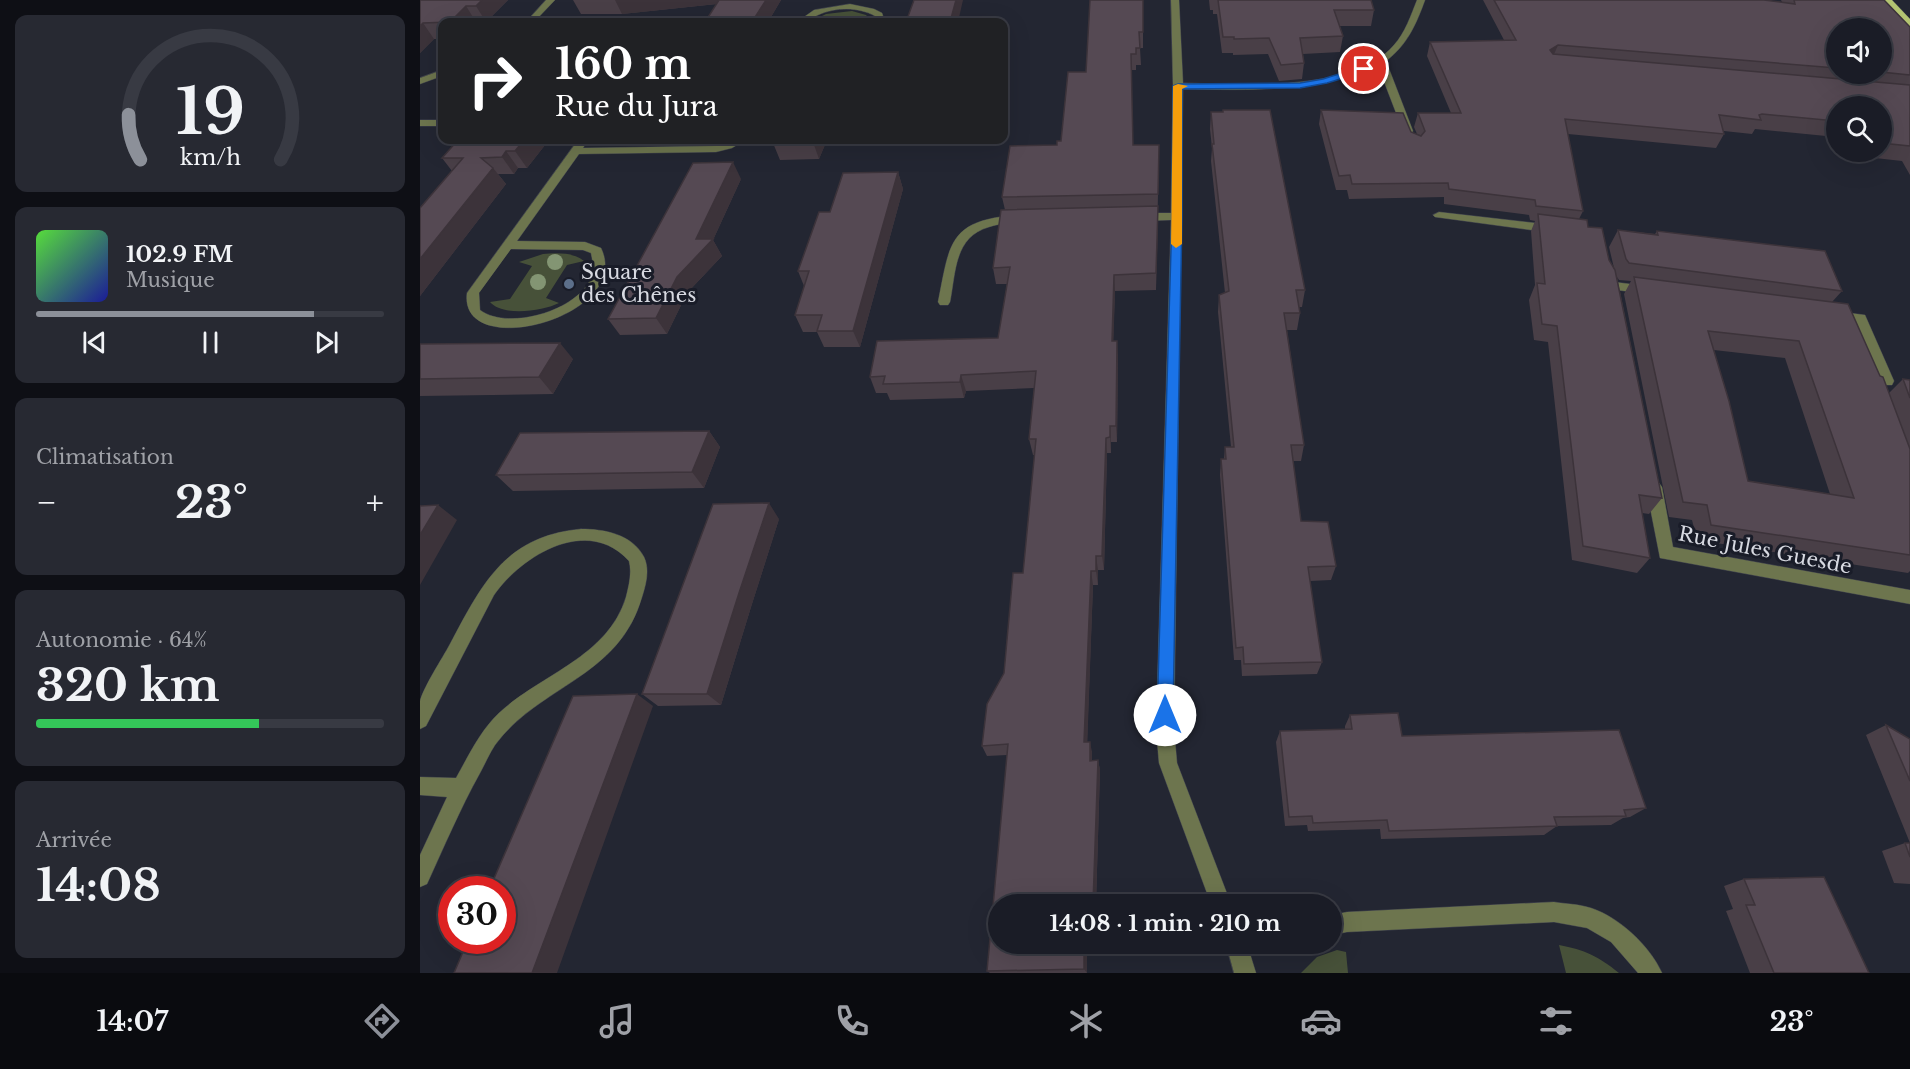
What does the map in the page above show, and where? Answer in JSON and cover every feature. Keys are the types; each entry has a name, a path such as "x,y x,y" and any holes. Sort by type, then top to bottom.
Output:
{"main road":[{"path":"1887,0 1910,24"}],"street":[{"path":"534,18 551,0"},
{"path":"1175,0 1178,86 1177,216 1165,729 1168,763 1217,894"},
{"path":"1178,86 1300,85 1346,76 1381,61 1404,39 1421,0"},
{"path":"806,18 828,9 863,7 879,15 880,18"},
{"path":"1381,61 1414,146"},
{"path":"420,81 438,74"},
{"path":"420,123 438,123"},
{"path":"509,245 585,246 597,251 601,261 600,274 592,289 579,302 564,311 524,321 494,322 477,315 472,305 473,293 580,144"},
{"path":"576,151 716,149 732,144"},
{"path":"1439,215 1564,230"},
{"path":"1120,217 1177,216"},
{"path":"944,302 956,246 964,236 976,227 991,222 1028,219"},
{"path":"1613,287 1661,292"},
{"path":"1825,314 1860,318 1893,382 1870,379 1878,401"},
{"name":"Rue Jules Guesde","path":"1651,472 1666,553 1910,597"},
{"path":"420,720 483,597 499,576 520,558 544,542 571,536 601,537 624,544 636,557 639,575 631,606 617,634 600,654 537,693 512,713 488,739 461,788 420,877"},
{"path":"420,786 461,788"},
{"path":"1342,923 1554,912 1590,918 1618,936 1643,961 1651,973"},
{"path":"1239,954 1245,973"}],"green space":[{"path":"852,11 869,18 818,18 826,14"},
{"path":"559,253 584,261 567,265 546,298 559,303 534,310 513,311 496,307 490,302 510,299 532,266 519,262 543,254"},
{"path":"1559,945 1591,954 1619,973 1566,973"},
{"path":"1346,952 1348,973 1301,973 1317,957"}],"building":[{"path":"420,0 482,0 476,6 466,6 454,18 438,18 438,22 423,23 420,26"},
{"path":"719,0 766,0 755,18 708,18"},
{"path":"914,0 956,0 951,18 907,18"},
{"path":"1090,0 1143,0 1143,32 1139,32 1140,48 1136,48 1136,54 1131,54 1133,145 1159,145 1158,194 1002,197 1010,146 1057,145 1057,141 1061,141 1068,72 1086,72"},
{"path":"1218,0 1371,0 1374,10 1334,10 1343,36 1300,38 1304,63 1281,65 1269,38 1223,37"},
{"path":"1494,0 1764,0 1795,4 1794,0 1884,0 1910,27 1910,75 1892,73 1892,18 1826,18 1826,67 1558,45 1550,50 1553,54 1826,78 1826,84 1910,85 1910,146 1892,144 1892,96 1826,96 1826,120 1762,114 1759,115 1761,120 1719,115 1724,134 1565,119 1583,211 1536,206 1535,200 1449,189 1448,183 1352,184 1350,175 1339,176 1321,110 1403,113 1411,132 1421,136 1425,131 1418,113 1461,113 1430,42 1516,40"},
{"path":"1223,110 1270,110 1305,290 1296,290 1300,313 1284,313 1304,445 1291,445 1301,521 1328,522 1336,566 1308,567 1322,662 1244,664 1243,647 1236,648 1221,459 1226,459 1225,447 1234,447 1219,295 1229,291 1212,144 1214,144 1211,112 1223,112"},
{"path":"454,144 521,144 515,151 506,151 502,157 481,158 493,168 420,259 420,208 463,158 442,158"},
{"path":"733,162 696,239 713,239 677,277 656,318 608,319 693,163"},
{"path":"898,172 853,331 817,331 822,315 795,315 809,271 798,271 819,212 830,212 843,173"},
{"path":"1158,206 1156,273 1114,275 1112,341 1117,341 1116,426 1110,426 1110,437 1106,438 1102,556 1096,556 1096,571 1091,571 1084,742 1090,742 1090,761 1098,760 1093,894 994,894 1008,744 982,746 987,704 1004,673 1013,573 1023,573 1036,439 1029,439 1036,371 961,375 960,382 883,384 885,376 870,377 877,341 998,338 1010,267 993,268 1001,210"},
{"path":"1538,214 1587,220 1588,227 1602,228 1609,260 1615,270 1662,498 1639,495 1650,558 1583,546 1557,326 1542,324 1537,283 1545,284"},
{"path":"1618,230 1658,235 1657,231 1825,251 1842,291 1629,263"},
{"path":"1634,277 1848,304 1880,376 1883,377 1910,449 1910,555 1711,525 1707,505 1683,502","holes":["1708,331 1799,341 1854,498 1748,481 1729,401"]},
{"path":"560,343 539,377 420,379 420,344"},
{"path":"1903,379 1910,380 1910,398"},
{"path":"709,431 692,472 496,475 520,433"},
{"path":"769,503 707,694 642,694 713,504"},
{"path":"438,505 420,535 420,506"},
{"path":"637,694 532,973 454,973 462,954 516,954 516,876 495,876 573,696"},
{"path":"1398,713 1402,736 1619,730 1646,808 1624,810 1626,816 1554,817 1557,826 1389,831 1387,820 1313,823 1312,816 1289,817 1280,731 1352,729 1350,715"},
{"path":"1886,725 1910,739 1910,781"},
{"path":"1905,843 1910,843 1910,857"},
{"path":"1824,877 1869,973 1774,973 1746,905 1755,905 1744,879"},
{"path":"989,954 1084,954 1084,969 987,971"}],"slow traffic":[{"path":"1176,244 1178,86 1183,86"}],"place":[{"name":"Square des Chênes","path":"569,284"}],"route":[{"path":"1165,715 1178,86 1300,85 1346,76 1364,69"}]}
